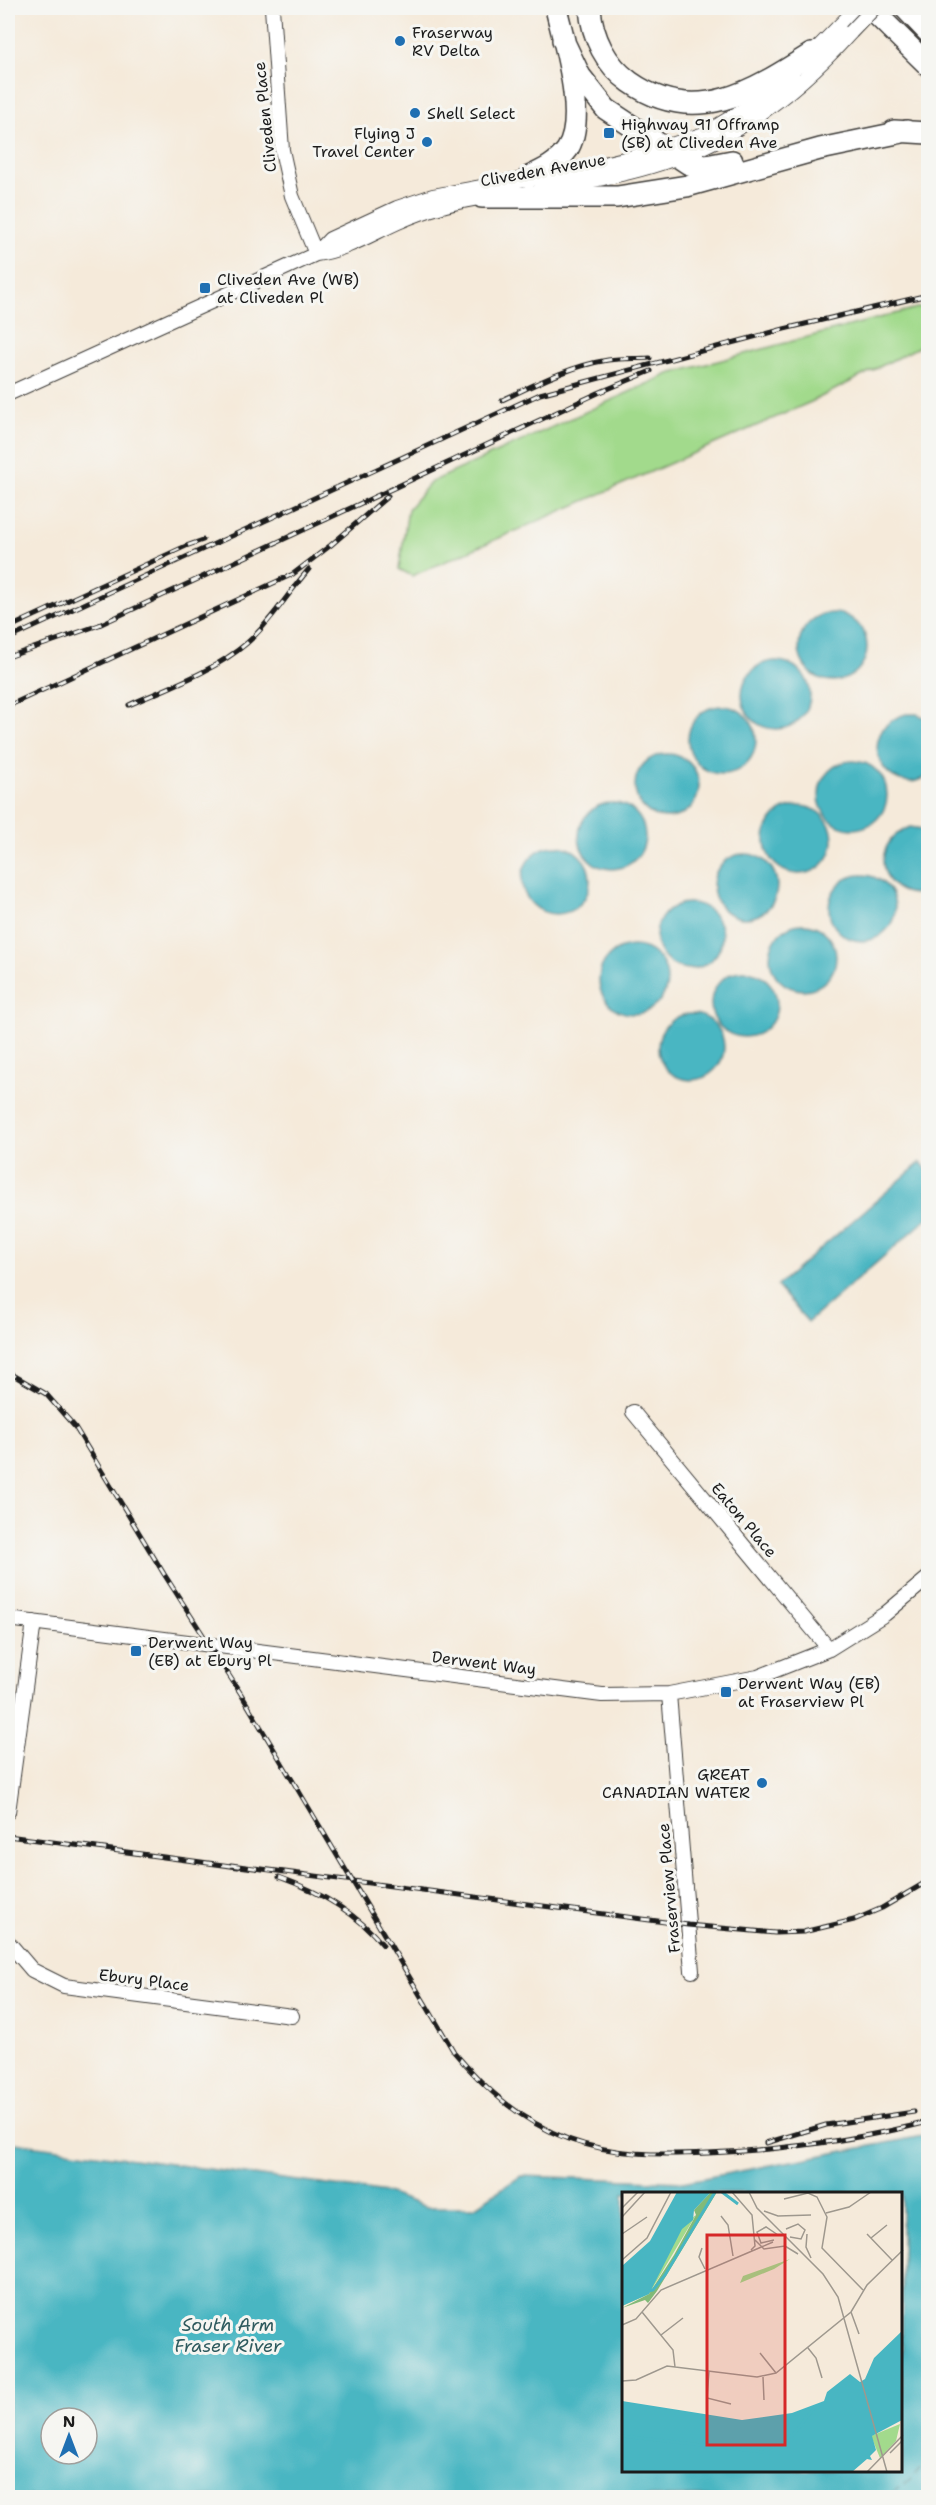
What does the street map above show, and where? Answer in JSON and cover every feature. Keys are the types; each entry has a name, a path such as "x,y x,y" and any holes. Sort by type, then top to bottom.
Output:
{"highway":[{"path":"529,177 556,163 568,149 572,138 574,99 556,8"},
{"path":"590,8 591,24 602,52 621,76 645,93 667,101 689,105 711,103 774,78 812,54"},
{"path":"872,8 928,65"},
{"path":"905,8 928,32"},
{"path":"563,40 580,76 606,110 689,164 706,166 819,138 868,130 928,134"},
{"path":"482,197 617,197 652,192 687,186 819,149 907,131"}],"street":[{"name":"Cliveden Place","path":"272,8 282,150 291,196 316,254"},
{"name":"Cliveden Avenue","path":"316,254 330,240 397,208 434,196 711,144 768,109 796,87 846,28 857,8"},
{"name":"Cliveden Avenue","path":"8,394 316,254 335,251 401,221 437,208 482,197 532,192 602,178 672,153 760,100 787,80 812,54 872,8"},
{"name":"Eaton Place","path":"633,1412 829,1649"},
{"name":"Derwent Way","path":"8,1619 596,1695 669,1694 758,1677 829,1649 885,1614 928,1578"},
{"path":"8,1812 34,1622"},
{"name":"Fraserview Place","path":"669,1694 692,1971"},
{"name":"Ebury Place","path":"8,1942 32,1970 64,1986 292,2016"}],"green space":[{"path":"928,305 928,342 811,402 412,576 399,569 408,509 431,482 669,374"}],"water":[{"path":"833,613 846,616 857,623 864,634 867,647 864,660 857,671 846,678 833,681 820,678 809,671 802,660 799,647 802,634 809,623 820,616"},
{"path":"776,661 789,664 800,671 807,682 810,695 807,708 800,719 789,726 776,729 763,726 752,719 745,708 742,695 745,682 752,671 763,664"},
{"path":"722,706 735,709 746,716 753,727 756,740 753,753 746,764 735,771 722,774 709,771 698,764 691,753 688,740 691,727 698,716 709,709"},
{"path":"906,714 917,714 928,719 928,776 913,781 899,780 888,772 880,761 877,748 880,735 889,723"},
{"path":"661,754 673,754 690,763 697,774 699,786 697,798 690,809 673,818 661,818 649,813 640,804 635,792 635,780 640,768 649,759"},
{"path":"853,761 866,764 877,771 884,782 887,795 884,808 877,819 866,826 853,829 840,826 829,819 822,808 819,795 822,782 829,771 840,764"},
{"path":"606,803 618,803 630,808 640,818 645,836 643,849 630,864 618,869 606,869 594,864 584,854 579,842 579,830 584,818 594,808"},
{"path":"799,806 812,809 823,816 830,827 833,840 830,853 823,864 812,871 799,874 786,871 775,864 768,853 765,840 768,827 775,816 786,809"},
{"path":"910,827 928,830 928,891 913,894 900,890 891,883 885,872 883,859 887,847 895,836"},
{"path":"556,846 569,849 580,856 587,867 590,880 587,893 580,904 569,911 556,914 543,911 532,904 525,893 522,880 525,867 532,856 543,849"},
{"path":"739,854 751,854 768,863 775,874 777,886 775,898 768,909 751,918 739,918 727,913 718,904 713,892 713,880 718,868 727,859"},
{"path":"855,875 869,875 881,880 890,889 895,908 893,921 886,932 869,941 855,941 843,936 834,927 829,915 829,901 834,889 843,880"},
{"path":"683,903 695,903 707,908 717,918 722,936 720,949 707,964 695,969 683,969 671,964 661,954 656,942 656,930 661,918 671,908"},
{"path":"803,924 815,927 826,934 833,945 836,957 833,969 826,980 815,987 803,990 791,987 780,980 773,969 770,957 773,945 780,934 791,927"},
{"path":"633,946 646,949 657,956 664,967 667,980 664,993 657,1004 646,1011 633,1014 620,1011 609,1004 602,993 599,980 602,967 609,956 620,949"},
{"path":"737,971 751,971 763,976 772,985 777,1004 775,1017 768,1028 751,1037 737,1037 725,1032 716,1023 711,1011 711,997 716,985 725,976"},
{"path":"691,1014 704,1017 714,1024 721,1034 724,1047 721,1060 714,1070 704,1077 691,1080 678,1077 668,1070 661,1060 658,1047 661,1034 668,1024 678,1017"},
{"path":"921,1162 928,1171 928,1218 808,1322 777,1286"},
{"name":"South Arm Fraser River","path":"928,2135 928,2497 8,2497 8,2142 387,2193 426,2207 474,2207 521,2176 683,2182"}],"ferry route":[{"path":"880,2498 895,2491 928,2463"}],"railway":[{"path":"8,639 540,394 784,329 928,295"},
{"path":"502,400 554,376 594,363 618,359 650,358"},
{"path":"8,657 99,625 598,393 651,371"},
{"path":"8,706 293,574 388,496"},
{"path":"8,628 203,540"},
{"path":"129,705 190,678 234,653 264,626 309,569"},
{"path":"8,1372 46,1394 75,1427 164,1574 241,1694 454,2052 505,2103 551,2132 585,2145 655,2154 736,2152 791,2147 874,2134 928,2122"},
{"path":"8,1836 238,1867"},
{"path":"231,1865 688,1925 775,1933 803,1932 854,1920 882,1908 928,1881"},
{"path":"279,1877 336,1904 373,1933 383,1945"},
{"path":"766,2143 826,2125 914,2112"}],"place":[{"name":"Fraserway RV Delta","path":"400,41"},
{"name":"Shell Select","path":"415,113"},
{"name":"Highway 91 Offramp (SB) at Cliveden Ave","path":"609,133"},
{"name":"Flying J Travel Center","path":"427,142"},
{"name":"Cliveden Ave (WB) at Cliveden Pl","path":"205,288"},
{"name":"Derwent Way (EB) at Ebury Pl","path":"136,1651"},
{"name":"Derwent Way (EB) at Fraserview Pl","path":"726,1692"},
{"name":"GREAT CANADIAN WATER","path":"762,1783"}]}
